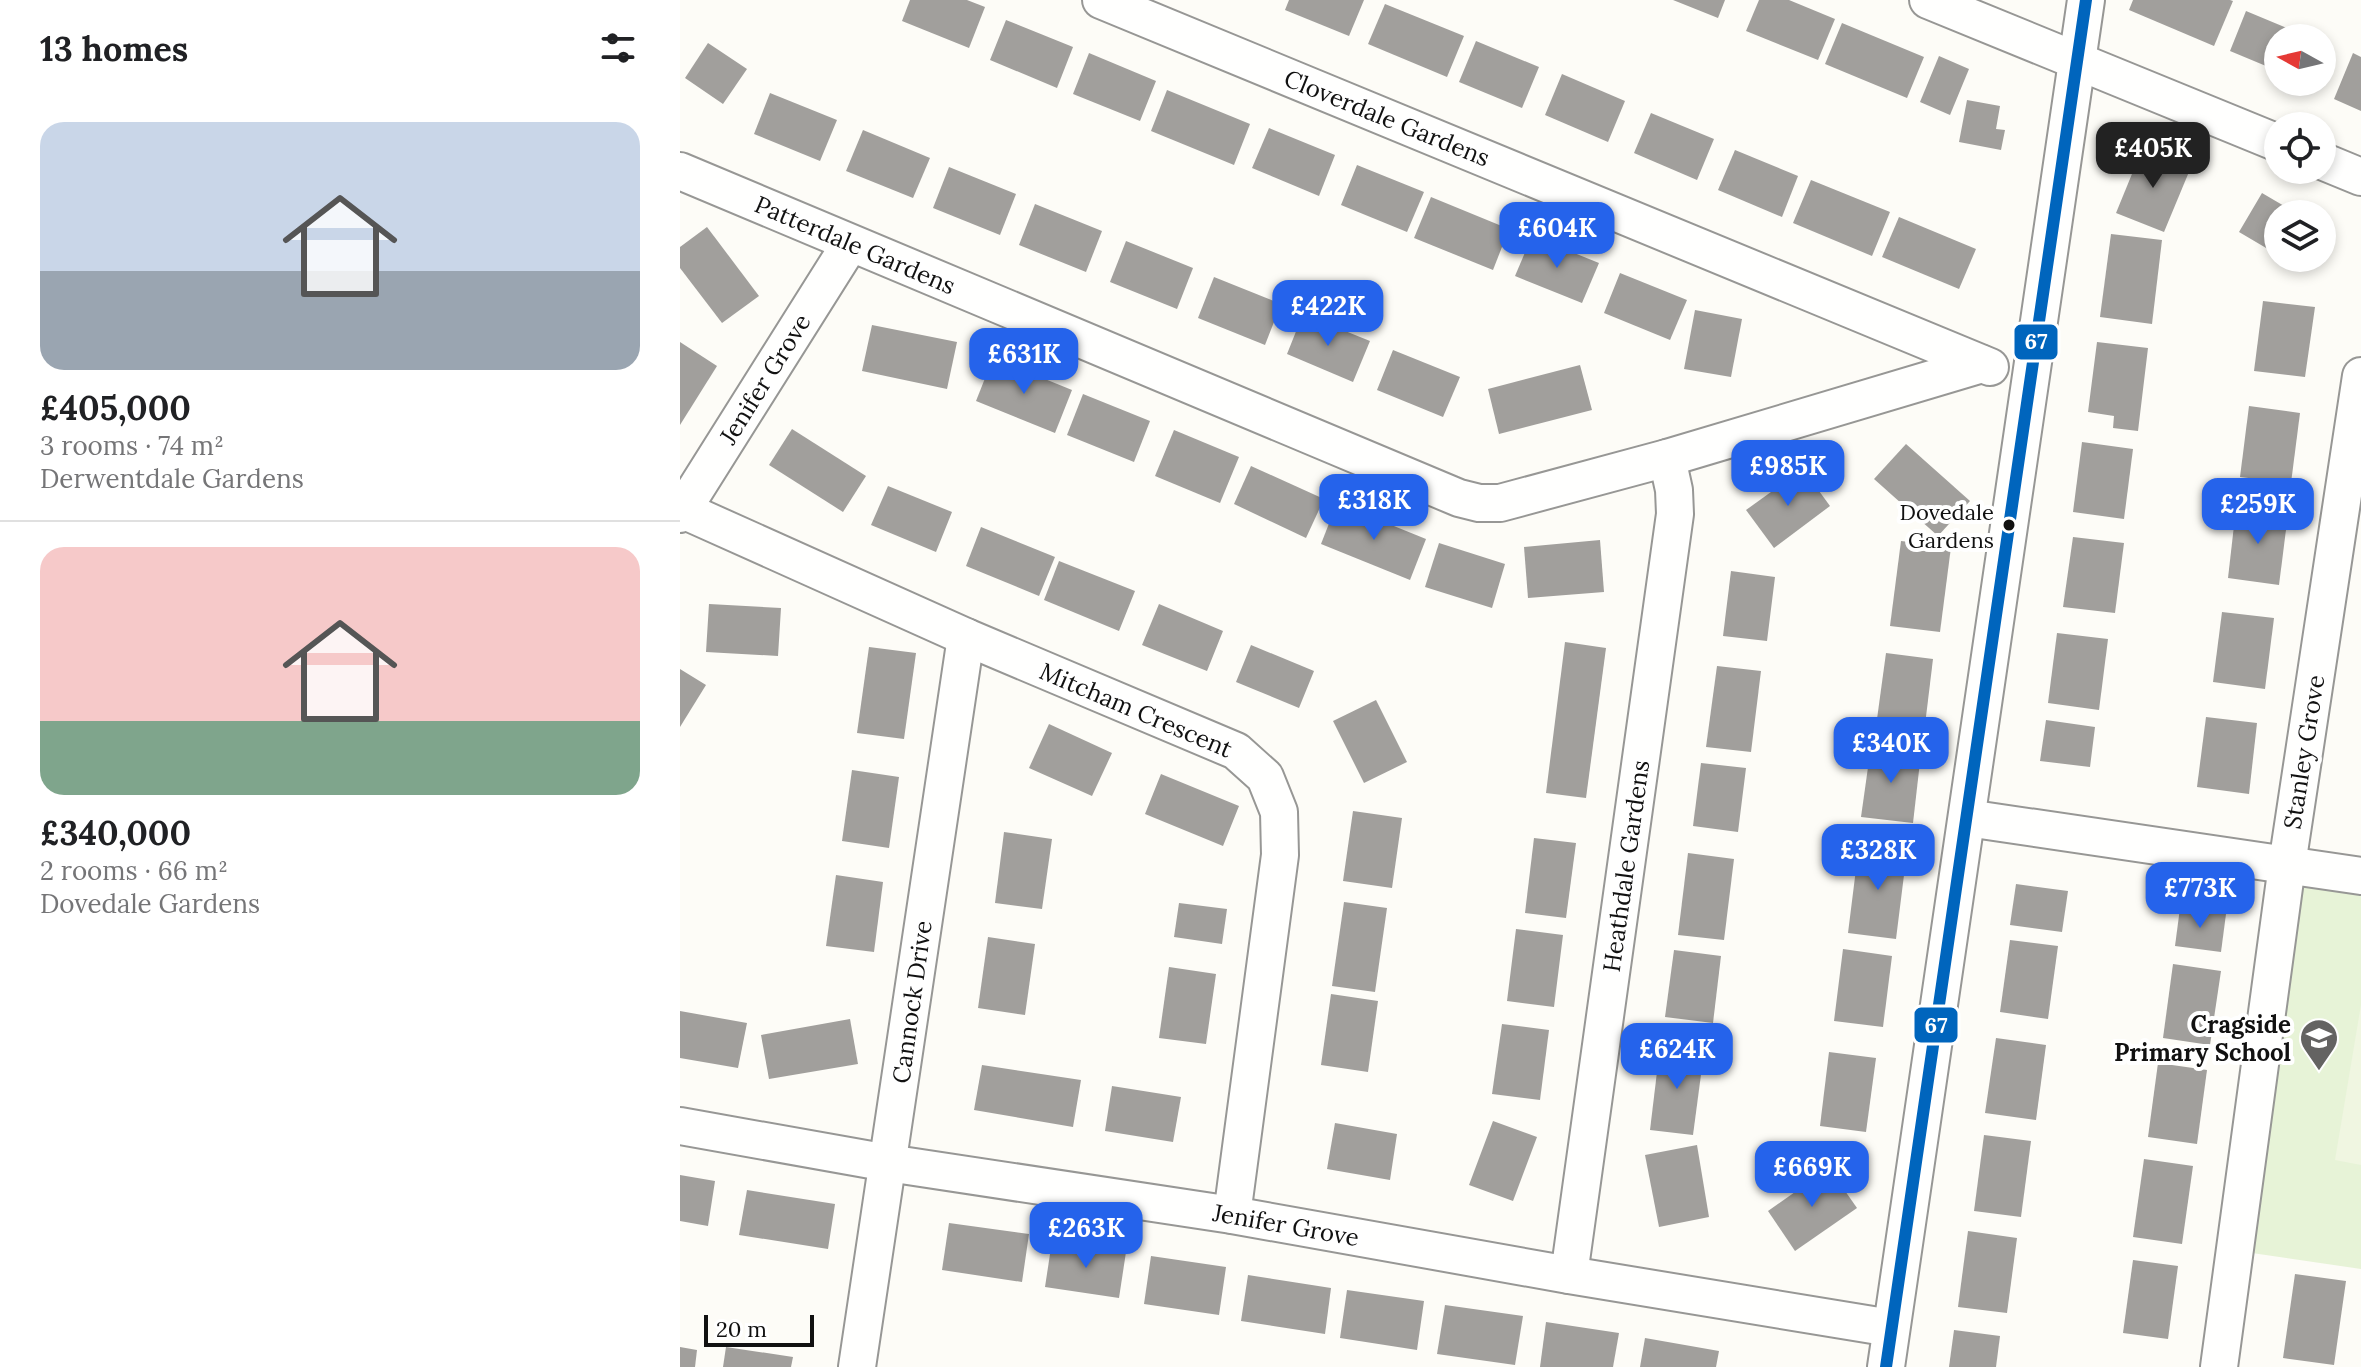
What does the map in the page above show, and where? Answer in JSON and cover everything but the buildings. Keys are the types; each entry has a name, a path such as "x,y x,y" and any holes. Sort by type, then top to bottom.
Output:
{"street":[{"name":"Cloverdale Gardens","path":"1101,0 2028,383"},
{"path":"1928,0 2264,137"},
{"path":"1886,1367 2086,0"},
{"path":"2336,167 2361,177"},
{"name":"Patterdale Gardens","path":"680,171 1459,498 1479,503 1500,503 1667,458 1982,364"},
{"name":"Jenifer Grove","path":"682,512 850,244"},
{"name":"Stanley Grove","path":"2219,1367 2287,865 2361,376"},
{"name":"Heathdale Gardens","path":"1569,1275 1675,514 1674,490 1667,458"},
{"name":"Mitcham Crescent","path":"682,512 1236,751 1265,777 1279,812 1280,855 1232,1215"},
{"name":"Cannock Drive","path":"857,1367 966,637"},
{"path":"1967,818 2361,876"},
{"name":"Jenifer Grove","path":"680,1126 888,1163 1232,1215 1891,1328"}],"green space":[{"name":"Cragside Primary School","path":"2302,882 2361,891 2361,1269 2252,1253"},
{"path":"2361,1005 2361,1165 2335,1160"}],"transit line":[{"name":"67","path":"1886,1367 2086,0"}],"place":[{"name":"Dovedale Gardens","path":"2009,525"},
{"name":"Cragside Primary School","path":"2319,1072"}]}
